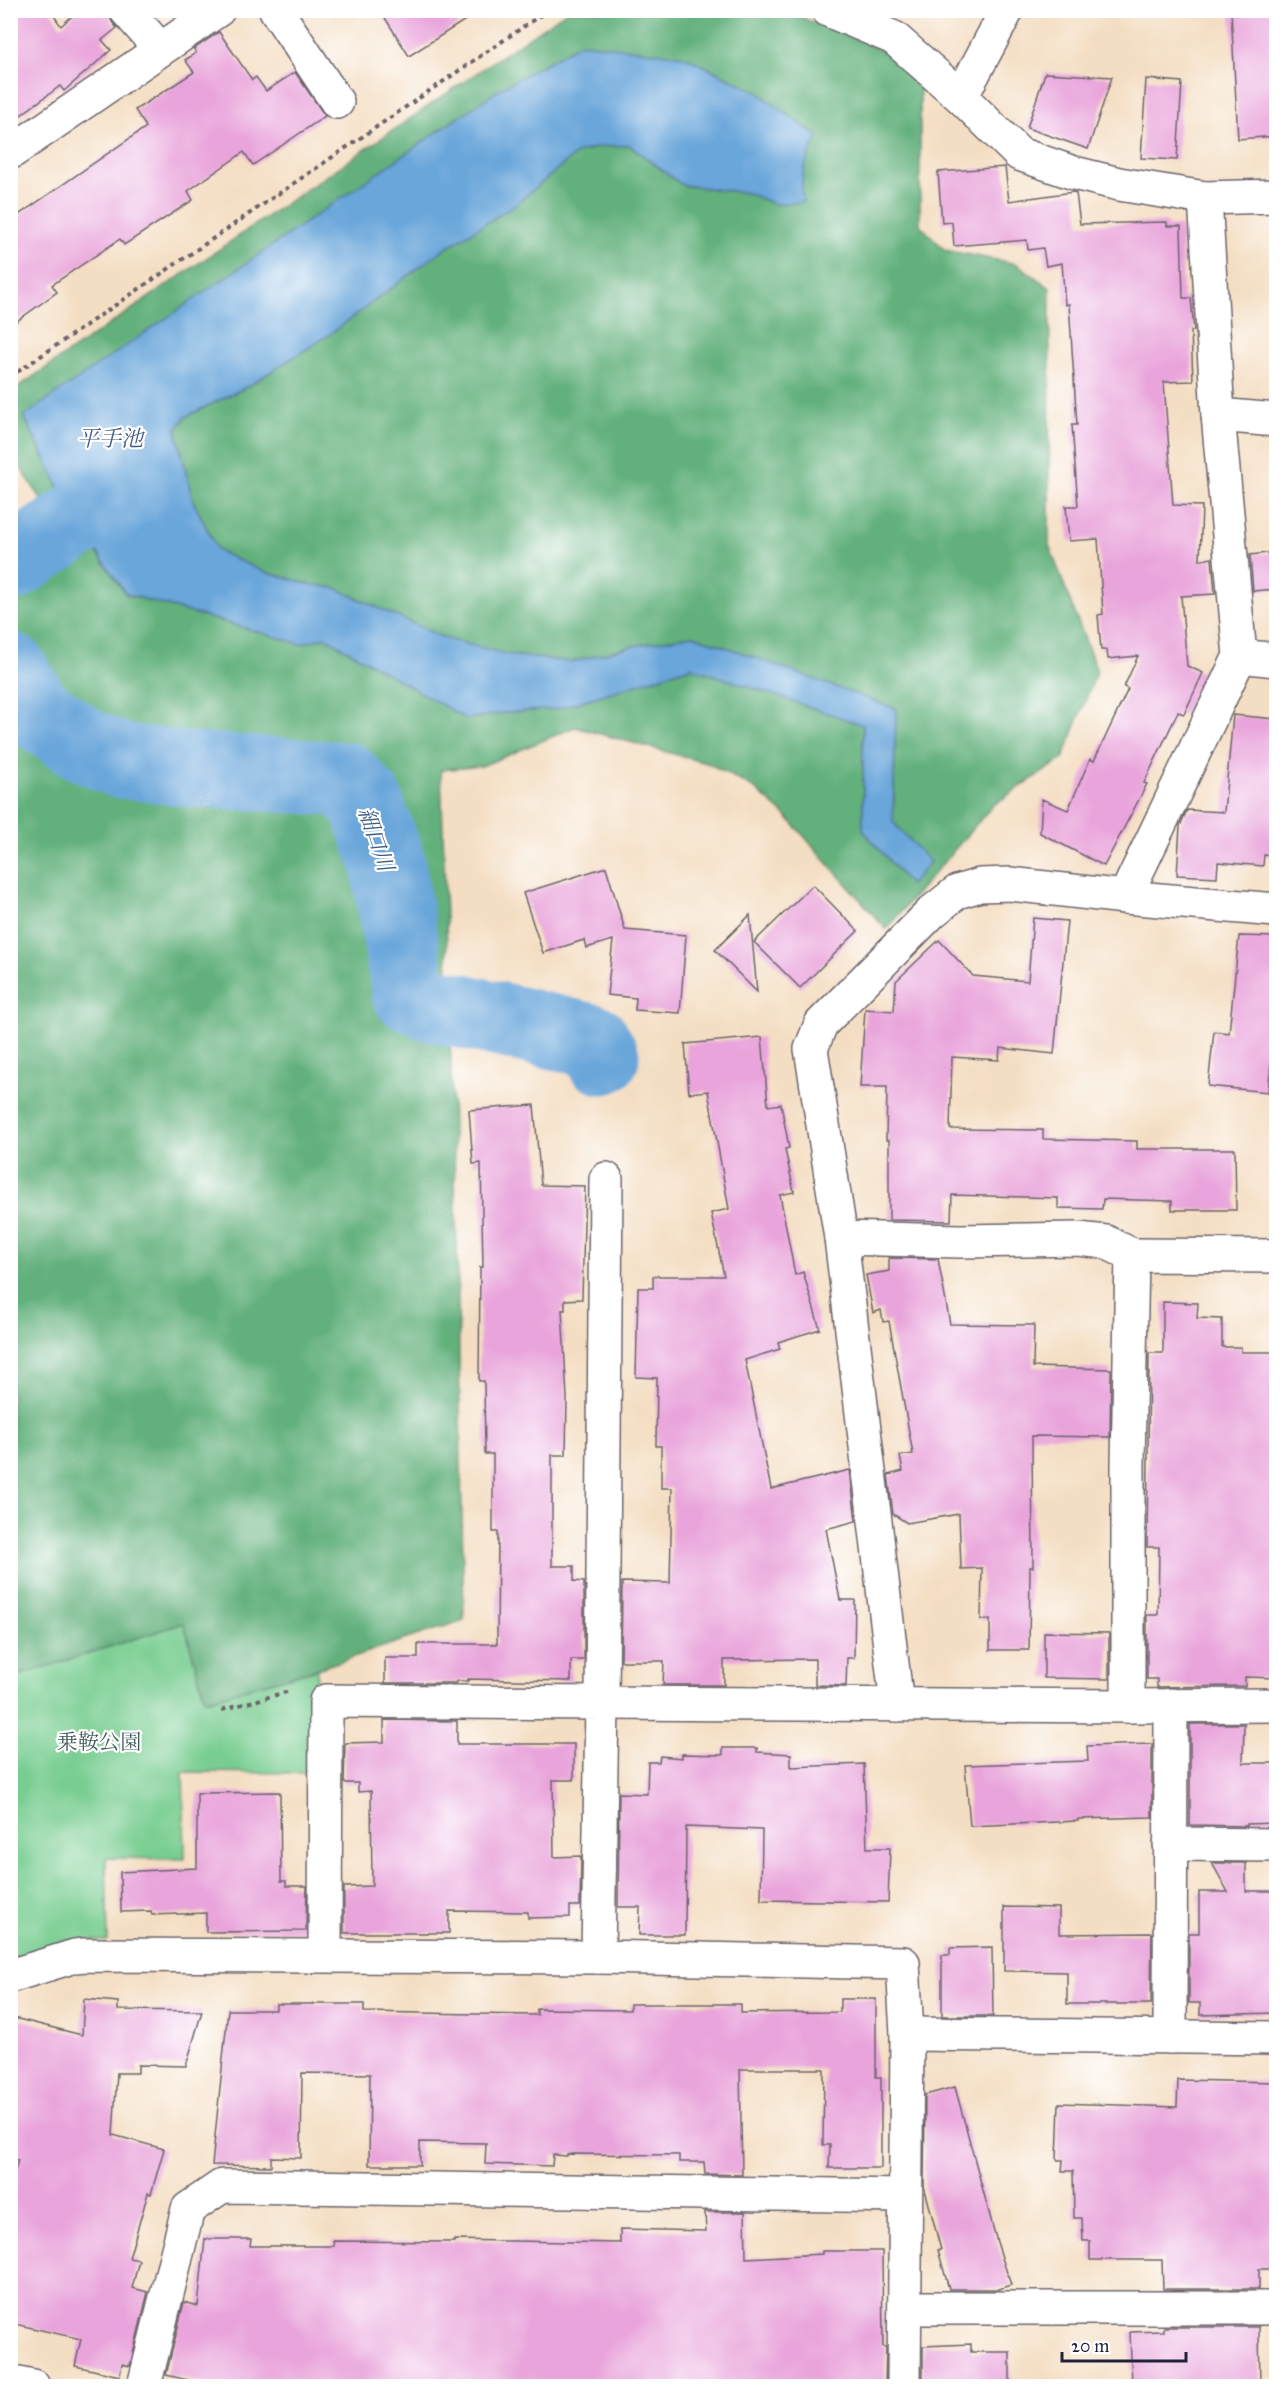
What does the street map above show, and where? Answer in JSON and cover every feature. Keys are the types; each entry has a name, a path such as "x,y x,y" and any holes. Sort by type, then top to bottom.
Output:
{"street":[{"path":"126,10 160,49"},
{"path":"10,153 218,10"},
{"path":"276,10 337,102"},
{"path":"828,10 894,38 961,97 1019,154 1085,176 1204,198 1276,196"},
{"path":"961,97 1007,10"},
{"path":"1125,897 1240,656 1218,416 1204,198"},
{"path":"1218,416 1276,420"},
{"path":"1240,656 1276,660"},
{"path":"897,1705 841,1238 811,1049 821,1024 932,912 957,892 980,885 1010,884 1276,910"},
{"path":"598,1957 606,1179"},
{"path":"841,1238 960,1241 1078,1239 1106,1242 1132,1255 1276,1257"},
{"path":"1128,1706 1128,1464 1132,1255"},
{"path":"325,1955 326,1701 1276,1705"},
{"path":"1170,2037 1171,1705"},
{"path":"1170,1845 1276,1845"},
{"path":"10,1976 84,1955 598,1957 903,1963 908,2034 904,2386"},
{"path":"908,2034 1276,2038"},
{"path":"144,2386 188,2209 222,2186 905,2196"},
{"path":"905,2308 1276,2308"},
{"path":"10,2381 33,2386"}],"path":[{"path":"10,376 548,10"},
{"path":"222,1710 317,1683 326,1701"}],"green space":[{"path":"567,11 786,11 887,52 920,83 920,225 945,250 1017,264 1050,288 1049,545 1097,671 1063,759 993,805 886,929 787,817 755,789 710,764 575,727 482,766 441,770 457,1245 464,1620 317,1669 205,1700 184,1623 11,1678 11,575 82,531 126,594 301,644 325,637 466,719 504,713 557,709 691,667 863,725 863,830 910,884 929,862 893,822 896,709 693,635 628,647 572,662 509,655 444,638 335,588 309,584 264,572 218,551 193,501 176,430 185,417 248,386 329,335 441,251 516,204 577,153 598,147 629,145 682,185 749,193 774,204 800,186 805,161 818,137 757,92 684,56 24,417 65,499 48,510 11,453 11,392"},
{"name":"乗鞍公園","path":"184,1623 205,1700 317,1669 316,1773 183,1772 185,1859 106,1858 108,1941 66,1940 11,1959 10,1678"}],"water":[{"name":"平手池","path":"581,43 684,56 757,92 818,137 804,168 803,202 774,204 748,193 682,185 629,145 598,147 577,153 516,204 441,251 329,335 248,386 185,417 176,430 193,501 218,551 264,572 308,584 335,588 444,638 509,655 572,662 628,647 693,635 896,709 893,822 930,862 910,885 863,830 863,725 691,667 557,709 504,713 466,719 325,637 301,644 126,594 76,521 24,416 500,89"}],"building":[{"path":"10,10 50,10 61,26 79,10 108,10 117,28 102,40 111,50 64,91 60,86 10,123"},
{"path":"380,10 481,10 409,56"},
{"path":"1231,10 1276,10 1276,136 1238,139"},
{"path":"219,32 252,80 256,77 266,91 295,72 325,116 253,165 244,152 188,191 193,200 124,245 120,239 52,285 57,292 10,326 10,221 146,127 135,110 194,72 185,60 196,53 194,49"},
{"path":"1045,73 1112,77 1088,149 1027,128"},
{"path":"1146,79 1182,82 1177,160 1141,158"},
{"path":"1005,167 1009,201 1073,192 1076,193 1080,224 1167,222 1167,226 1181,226 1183,298 1191,298 1194,331 1191,331 1193,381 1164,382 1173,505 1202,506 1200,560 1212,558 1215,594 1181,596 1187,666 1203,673 1184,714 1178,712 1144,783 1147,784 1104,866 1040,833 1042,799 1068,810 1090,759 1094,761 1128,689 1124,687 1138,656 1108,659 1107,650 1101,650 1098,615 1103,614 1098,539 1069,541 1066,506 1078,506 1072,425 1077,425 1069,304 1065,305 1062,263 1046,266 1043,248 1028,250 1027,240 954,246 952,222 942,223 938,172"},
{"path":"1276,552 1276,589 1253,591 1250,555"},
{"path":"1233,715 1276,719 1276,856 1264,855 1263,866 1218,862 1217,877 1177,875 1180,826 1187,810 1224,812"},
{"path":"606,867 625,930 686,935 680,1013 635,1010 636,998 607,995 613,940 586,948 584,940 543,953 523,893"},
{"path":"813,885 858,931 800,988 754,942"},
{"path":"750,915 757,992 715,950"},
{"path":"1033,918 1067,921 1054,1054 1000,1048 999,1060 952,1057 950,1129 1043,1130 1043,1139 1137,1141 1137,1149 1235,1149 1236,1210 1172,1210 1172,1201 1103,1199 1102,1209 1058,1208 1058,1198 952,1195 951,1221 889,1220 887,1087 860,1087 865,1009 894,1011 896,981 939,940 973,976 1028,981"},
{"path":"1239,936 1276,937 1276,1034 1274,1033 1268,1092 1208,1086 1214,1031 1229,1033"},
{"path":"762,1037 768,1106 781,1104 789,1148 785,1149 794,1192 780,1195 795,1275 803,1272 820,1329 778,1342 780,1349 745,1360 771,1489 850,1470 856,1521 826,1529 840,1600 855,1600 854,1658 847,1658 846,1686 815,1685 815,1659 724,1660 724,1685 663,1685 664,1661 621,1661 622,1582 670,1583 672,1488 661,1488 661,1446 656,1446 657,1378 636,1377 638,1288 653,1288 653,1276 724,1276 711,1213 729,1209 708,1091 689,1093 685,1044"},
{"path":"534,1105 541,1185 585,1186 582,1299 565,1300 565,1310 562,1310 567,1397 566,1455 552,1455 552,1566 574,1566 574,1581 584,1582 584,1660 571,1660 571,1681 468,1679 468,1681 456,1681 456,1683 385,1683 385,1658 418,1658 418,1644 497,1644 498,1532 493,1532 493,1454 485,1454 484,1381 479,1381 480,1267 483,1267 481,1163 473,1164 469,1110"},
{"path":"889,1258 938,1259 950,1324 1034,1325 1033,1367 1111,1369 1110,1437 1032,1436 1033,1567 1030,1567 1029,1650 990,1650 990,1620 981,1620 982,1568 961,1569 959,1514 907,1523 893,1514 888,1475 903,1471 900,1456 913,1454 889,1321 883,1322 881,1310 873,1313 866,1275 889,1271"},
{"path":"1163,1302 1198,1303 1197,1318 1222,1319 1222,1347 1241,1347 1241,1352 1276,1352 1276,1678 1245,1677 1245,1686 1157,1687 1157,1679 1147,1679 1147,1615 1158,1615 1159,1547 1147,1547 1149,1353 1163,1353"},
{"path":"1044,1632 1109,1633 1109,1679 1044,1678"},
{"path":"384,1720 457,1721 457,1744 574,1744 574,1780 553,1780 554,1857 581,1856 580,1906 570,1906 570,1917 528,1918 528,1912 449,1911 449,1933 344,1933 344,1887 372,1886 371,1791 358,1792 358,1783 344,1783 345,1743 384,1742"},
{"path":"1190,1724 1244,1724 1243,1763 1276,1763 1276,1823 1247,1824 1247,1826 1190,1825"},
{"path":"1152,1744 1152,1817 970,1826 965,1765 1088,1761 1087,1746"},
{"path":"723,1748 757,1748 757,1752 791,1754 791,1767 864,1764 867,1848 890,1848 888,1902 761,1900 762,1830 686,1827 685,1935 639,1935 640,1907 618,1907 619,1793 647,1794 648,1762 659,1762 660,1756 682,1758 682,1754 723,1755"},
{"path":"280,1792 281,1881 286,1881 286,1886 307,1886 306,1931 206,1932 206,1913 152,1915 151,1911 121,1912 120,1872 197,1868 197,1793"},
{"path":"1212,1863 1246,1863 1246,1891 1274,1891 1276,2013 1200,2015 1200,2003 1189,2003 1189,1933 1199,1933 1199,1892 1228,1892"},
{"path":"1004,1907 1059,1908 1059,1934 1152,1933 1151,2004 1067,2004 1067,1972 1004,1971"},
{"path":"992,1947 993,2016 942,2016 942,1955 950,1955 950,1948"},
{"path":"84,1999 118,2002 118,2010 202,2011 186,2066 138,2065 138,2073 117,2073 113,2135 164,2149 129,2258 139,2260 132,2288 148,2292 130,2366 122,2364 120,2376 75,2366 81,2339 10,2323 10,2188 18,2160 10,2158 10,2017 82,2035"},
{"path":"840,1999 876,1999 876,2077 881,2077 881,2168 829,2168 830,2145 823,2145 824,2069 740,2069 742,2175 705,2174 704,2162 679,2162 679,2155 567,2154 567,2156 553,2155 552,2166 485,2164 486,2143 420,2142 420,2165 369,2165 370,2074 302,2073 301,2158 271,2157 271,2166 212,2165 228,2010 276,2010 276,2004 364,2004 364,2012 537,2015 537,2009 630,2010 630,2004 741,2004 741,2013 840,2012"},
{"path":"1178,2080 1276,2082 1276,2269 1259,2269 1259,2289 1163,2289 1162,2260 1090,2260 1090,2241 1083,2241 1082,2218 1074,2218 1073,2171 1062,2171 1063,2160 1057,2160 1059,2103 1177,2107"},
{"path":"955,2087 1011,2285 998,2289 949,2289 924,2186 925,2095"},
{"path":"705,2212 745,2212 746,2258 822,2254 822,2251 882,2251 883,2347 886,2347 885,2386 214,2386 166,2375 184,2302 198,2306 205,2239 251,2239 250,2246 334,2246 333,2241 454,2242 454,2240 620,2243 620,2229 706,2231"},
{"path":"1164,2327 1259,2327 1260,2386 1132,2386 1130,2332 1164,2331"},
{"path":"971,2344 971,2352 1010,2352 1010,2386 923,2386 923,2346"}],"waterway":[{"path":"10,565 76,521"},
{"name":"細口川","path":"10,670 36,711 83,744 121,761 186,769 345,779 365,801 387,859 409,993 431,1004 593,1041 602,1057"}]}
